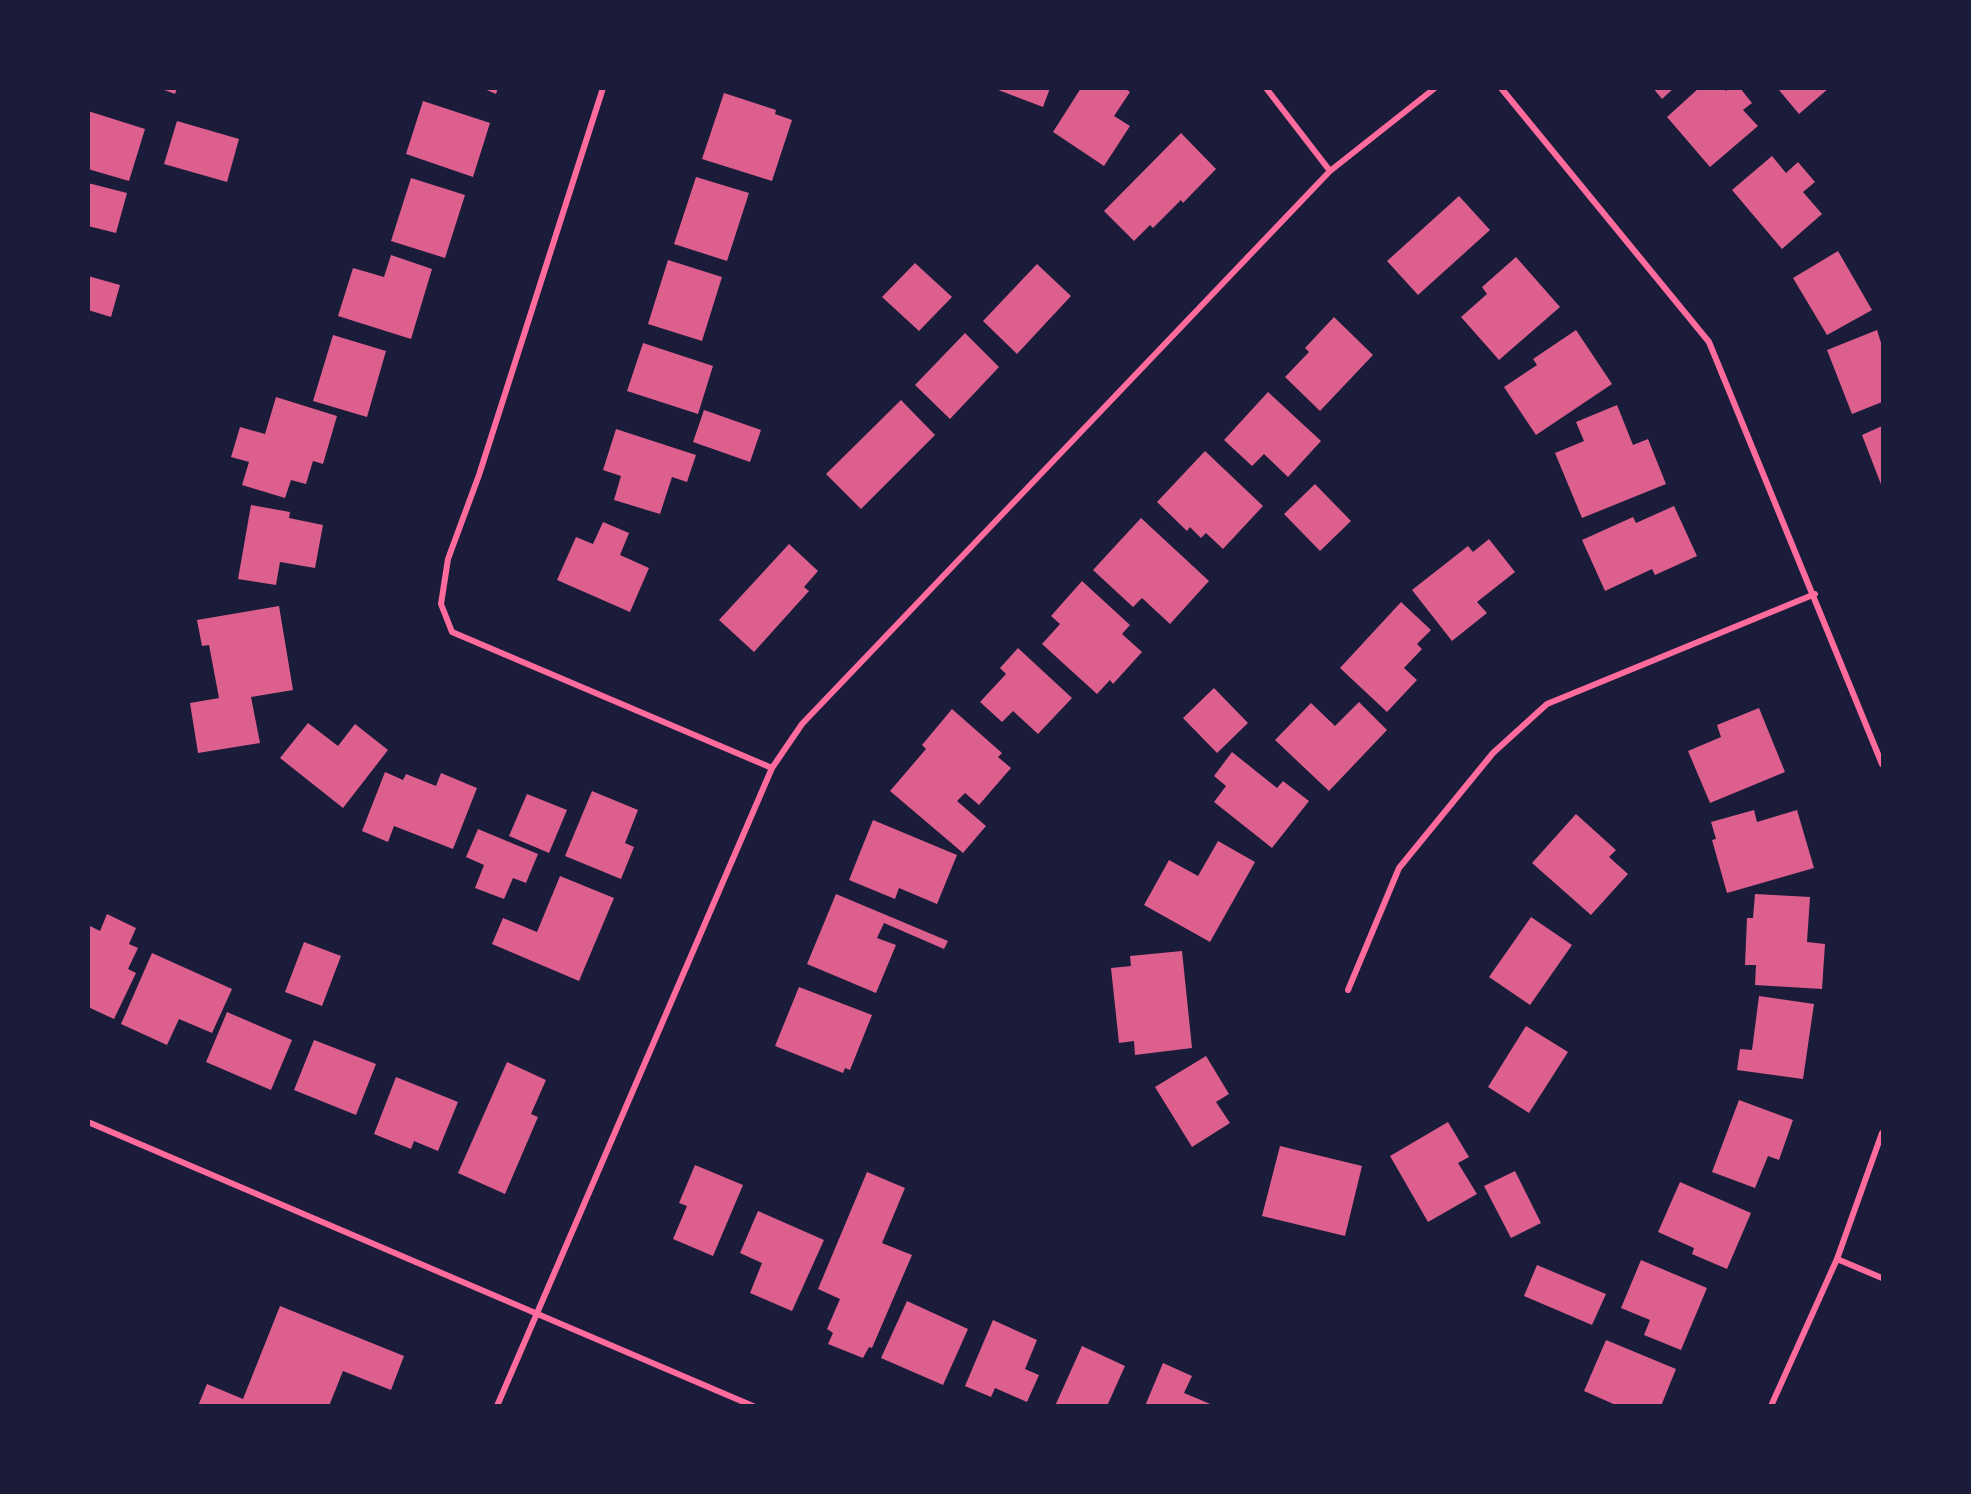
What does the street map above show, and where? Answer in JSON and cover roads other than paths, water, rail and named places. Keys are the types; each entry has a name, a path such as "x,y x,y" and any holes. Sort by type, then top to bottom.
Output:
{"street":[{"path":"603,88 479,475 448,558 441,603 452,632 772,768"},
{"path":"1266,88 1330,171"},
{"path":"497,1406 772,768 802,723 1330,171 1435,88"},
{"path":"1501,88 1709,342 1815,594 1882,764"},
{"path":"1348,990 1399,868 1493,753 1547,705 1815,594"},
{"path":"88,1122 537,1311 753,1406"},
{"path":"1771,1406 1836,1259 1882,1133"},
{"path":"1836,1259 1882,1278"}]}
